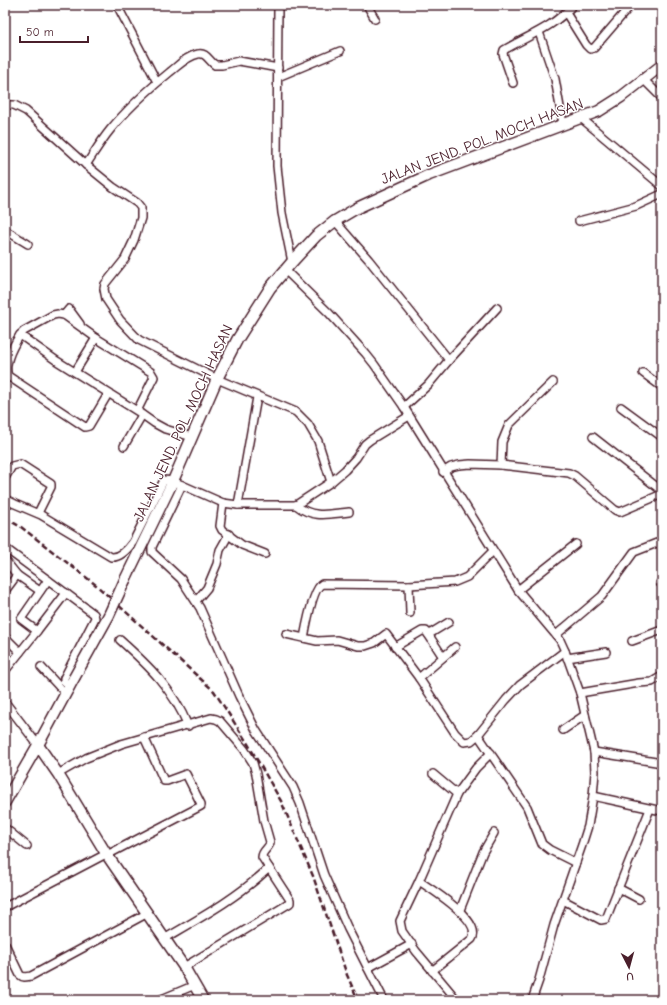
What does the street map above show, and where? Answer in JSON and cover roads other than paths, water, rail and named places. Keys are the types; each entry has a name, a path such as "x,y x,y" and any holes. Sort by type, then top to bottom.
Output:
{"main road":[{"name":"JALAN JEND. POL. MOCH HASAN","path":"5,802 8,793 38,745 69,685 109,615 125,580 178,483 192,437 217,379 237,340 270,288 292,262 316,236 335,221 374,200 429,175 599,111 614,102 662,65"},
{"path":"38,745 58,774 106,855 184,967 203,1000"}],"street":[{"path":"117,5 157,82"},
{"path":"278,5 277,166 282,213 292,262"},
{"path":"367,5 375,19"},
{"path":"513,83 503,51 548,27 566,13 573,5"},
{"path":"566,13 590,49 594,48 631,5"},
{"path":"539,32 554,79 563,124"},
{"path":"278,77 340,51"},
{"path":"86,165 109,131 130,108 157,82 187,58 198,54 206,55 215,65 239,61 278,68"},
{"path":"644,80 662,98"},
{"path":"5,104 14,105 26,111 86,165 137,203 141,208 141,218 134,240 124,259 105,284 104,289 106,299 120,320 140,340 217,379 296,412 308,424 318,441 331,482"},
{"path":"581,118 662,186"},
{"path":"579,221 636,206 662,194"},
{"path":"335,221 369,260 449,360"},
{"path":"5,230 28,244"},
{"path":"285,270 329,313 366,354 404,407 443,472 518,590 556,635 566,654 580,693 594,752 595,772 593,796 588,826 554,925 532,1000"},
{"path":"404,407 428,385 497,308"},
{"path":"108,394 89,426 85,427 8,376 7,369 11,350 24,331 53,315 64,315 96,338 154,374 124,446"},
{"path":"20,335 154,423 165,429 192,437"},
{"path":"75,372 96,338"},
{"path":"643,373 662,387"},
{"path":"501,465 502,442 509,425 553,382"},
{"path":"238,505 257,397"},
{"path":"621,407 662,437"},
{"path":"5,499 38,513 111,557 117,557 133,542 163,481 178,483 222,503 238,505 296,505 331,482 345,470 356,458 365,444 409,416"},
{"path":"593,437 662,491"},
{"path":"5,478 12,466 20,464 50,484 51,487 38,513"},
{"path":"443,472 451,467 459,465 501,465 572,475 619,512 624,512 662,494"},
{"path":"178,483 152,549 153,554 181,579 196,601 256,730 293,787 300,803 324,875 348,929 384,1000"},
{"path":"222,503 220,526 222,530 242,545 264,554"},
{"path":"296,505 304,511 319,515 349,512"},
{"path":"196,601 207,588 217,564 220,550 229,534"},
{"path":"556,635 602,596 634,552 662,541"},
{"path":"518,590 576,544"},
{"path":"5,548 94,614 95,618 64,678 69,685"},
{"path":"304,638 311,607 319,585 455,582 467,577 493,551"},
{"path":"5,560 17,575 40,591"},
{"path":"5,591 17,575"},
{"path":"37,631 18,617 48,580"},
{"path":"409,584 410,613"},
{"path":"5,672 66,593"},
{"path":"428,634 448,622"},
{"path":"632,641 662,630"},
{"path":"395,647 422,631 428,634 443,657"},
{"path":"286,634 317,641 337,640 358,646 365,646 374,643 386,634 419,678 452,728 462,740 466,742 471,741 478,735 520,685 566,654 606,652"},
{"path":"5,637 20,652"},
{"path":"120,640 143,661 169,690 176,700 188,726"},
{"path":"419,678 455,647"},
{"path":"41,667 69,685"},
{"path":"580,693 652,682 662,676"},
{"path":"5,702 38,745"},
{"path":"563,730 585,715"},
{"path":"58,774 104,750 211,718 220,721 251,759 256,774 264,820 270,842 270,845 262,855 290,900 289,904 184,967"},
{"path":"478,735 527,807 542,844 550,850 576,863"},
{"path":"5,907 175,821 201,806 186,774 164,781 144,737"},
{"path":"594,752 662,763"},
{"path":"457,1000 432,971 412,944 402,930 400,921 457,794 476,768 491,753"},
{"path":"433,774 457,794"},
{"path":"593,796 662,811"},
{"path":"563,900 603,920 606,918 650,809"},
{"path":"5,828 27,846"},
{"path":"460,910 494,832"},
{"path":"164,939 220,907 269,868"},
{"path":"419,881 460,910 473,928 475,934 474,937 432,971"},
{"path":"618,888 639,899"},
{"path":"5,944 20,975 24,977 31,976 146,914"},
{"path":"368,968 412,944"},
{"path":"159,1000 195,985"}],"railway":[{"path":"5,518 21,527 96,585 214,691 248,744 281,801 313,876 347,975 358,1000"}]}
